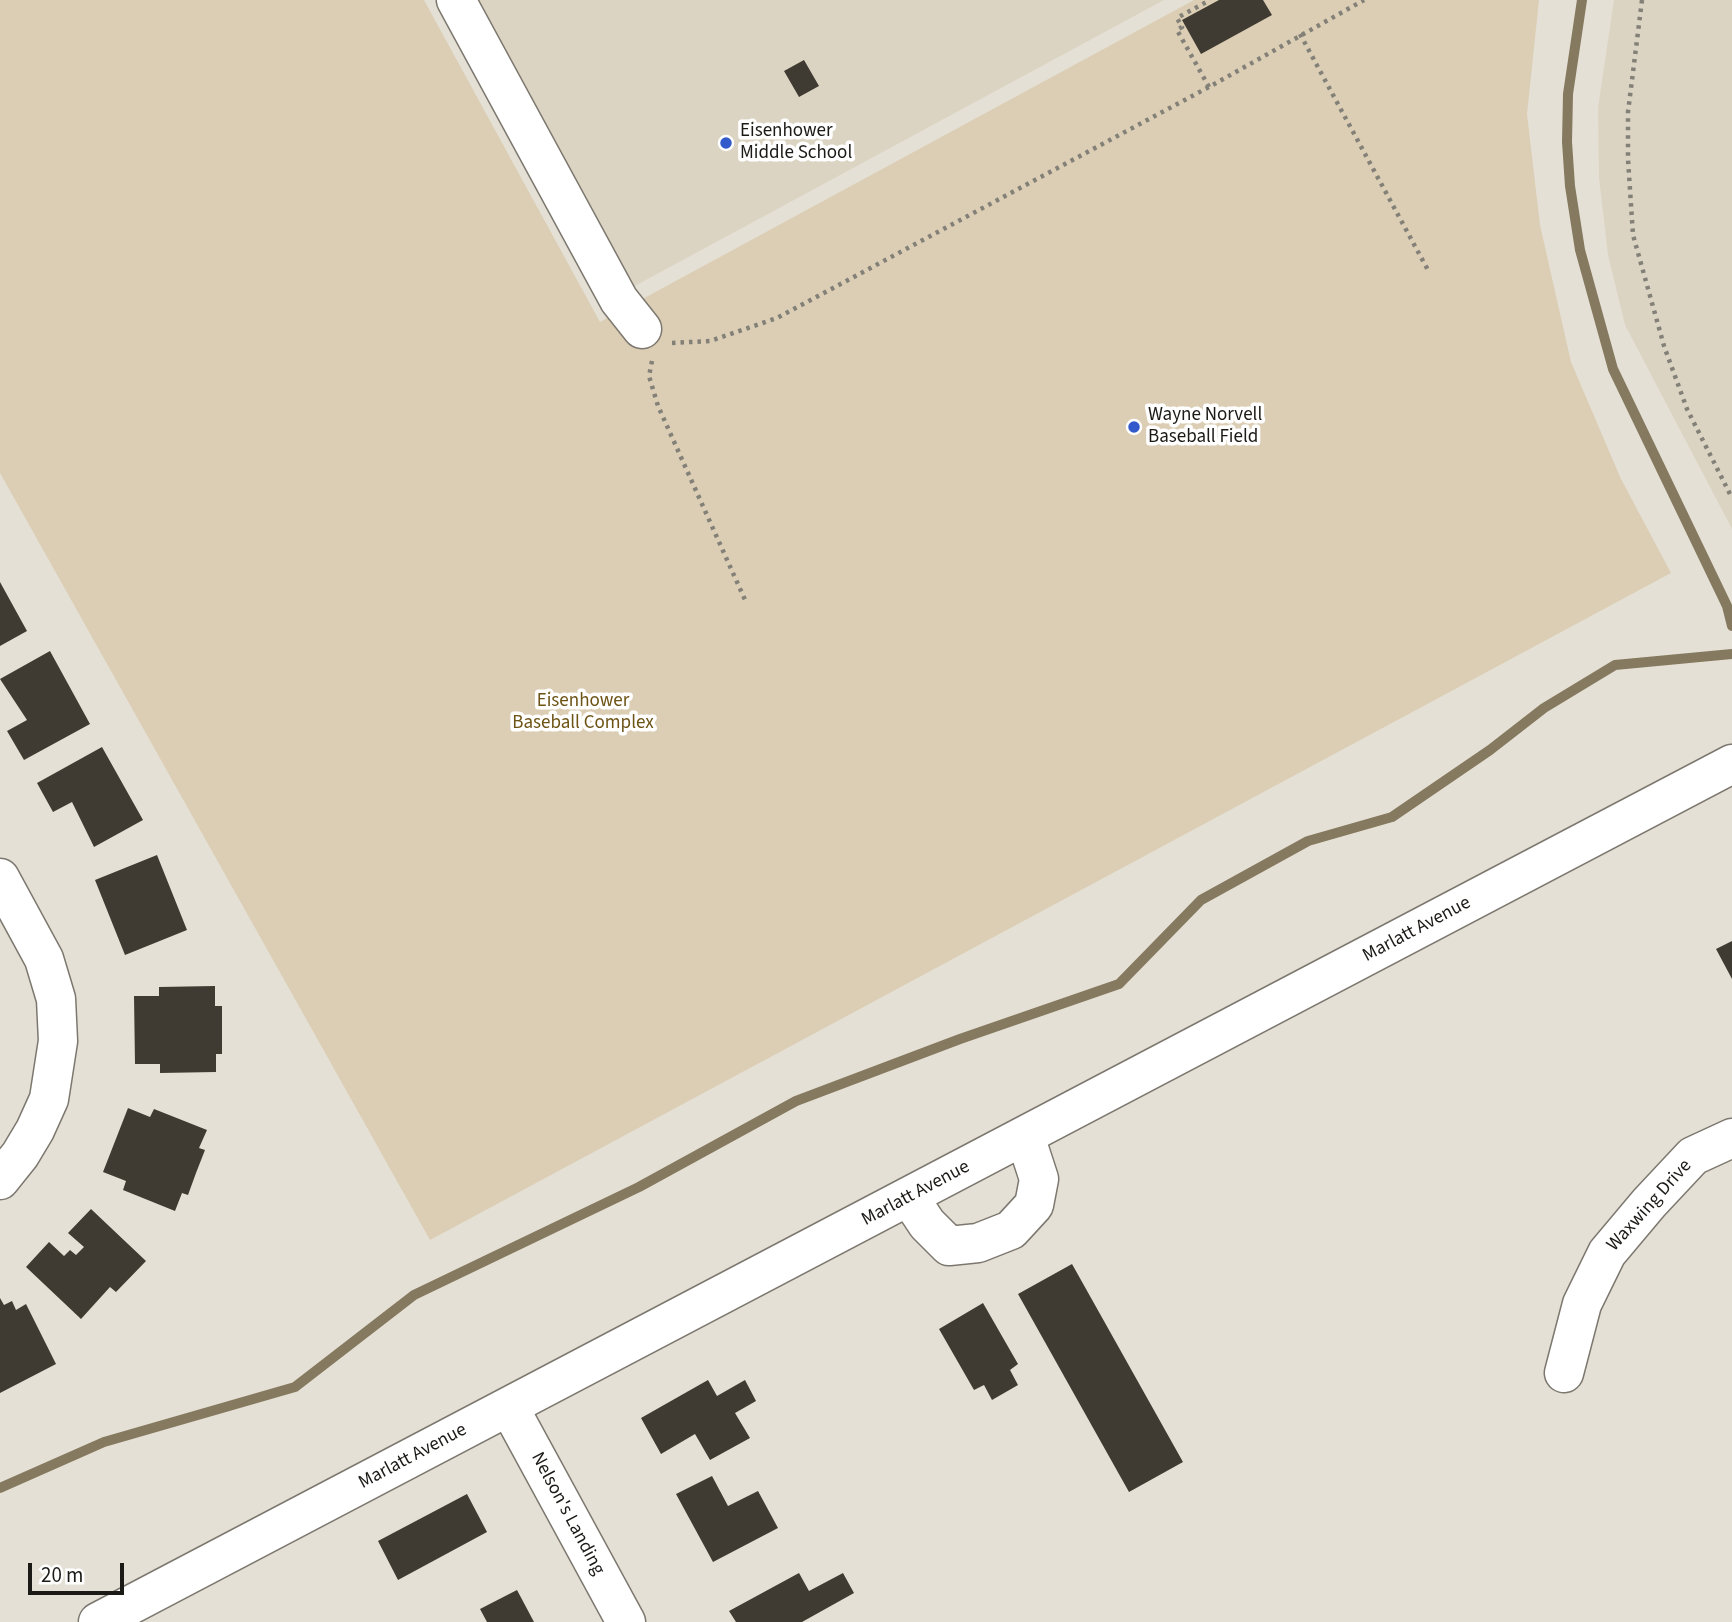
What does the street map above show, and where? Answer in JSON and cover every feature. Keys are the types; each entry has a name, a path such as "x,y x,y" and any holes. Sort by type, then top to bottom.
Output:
{"street":[{"path":"456,0 619,300 648,336"},
{"name":"Marlatt Avenue","path":"98,1622 1732,764"},
{"path":"0,878 44,958 55,999 58,1041 48,1099 35,1130 0,1180"},
{"path":"909,1197 927,1224 949,1246 978,1243 1011,1230 1034,1205 1039,1179 1025,1136"},
{"name":"Waxwing Drive","path":"1564,1373 1582,1304 1607,1253 1693,1156 1732,1138"},
{"name":"Nelson's Landing","path":"509,1407 626,1622"}],"path":[{"path":"1209,87 1177,30 1182,27 1177,18 1210,0"},
{"path":"746,602 658,406 649,376 648,336 684,344 710,341 777,318 1209,87 1364,0"},
{"path":"1643,0 1628,112 1633,236 1664,346 1687,409 1732,498"},
{"path":"1300,34 1429,272"}],"shaded area":[{"name":"Eisenhower Middle School","path":"476,0 1164,0 633,287"},
{"path":"1614,0 1732,0 1732,529 1625,325 1608,255 1599,178 1598,108"}],"green space":[{"name":"Eisenhower Baseball Complex","path":"0,0 424,0 600,322 1194,0 1539,0 1527,114 1540,225 1571,362 1621,479 1671,573 430,1240 0,473"}],"building":[{"path":"1219,0 1263,0 1272,15 1201,54 1182,20"},
{"path":"804,60 819,86 799,97 784,71"},
{"path":"0,582 27,631 0,646"},
{"path":"50,651 90,724 24,760 7,731 27,720 0,679"},
{"path":"102,747 143,820 94,847 72,802 53,812 37,783"},
{"path":"157,855 187,930 125,955 95,880"},
{"path":"1732,941 1732,979 1716,949"},
{"path":"215,986 215,1006 222,1006 222,1054 216,1054 216,1072 160,1073 160,1064 135,1064 134,996 159,996 159,987"},
{"path":"128,1108 150,1117 154,1109 207,1130 199,1148 205,1150 188,1195 182,1193 175,1211 123,1190 126,1181 103,1172"},
{"path":"91,1209 146,1261 116,1292 110,1287 81,1319 26,1267 49,1242 64,1256 70,1250 76,1255 84,1247 68,1233"},
{"path":"1072,1264 1183,1462 1129,1492 1018,1294"},
{"path":"0,1298 4,1305 12,1301 16,1310 26,1304 56,1364 0,1393"},
{"path":"983,1303 1018,1364 1010,1370 1018,1385 992,1400 984,1385 974,1390 939,1329"},
{"path":"708,1380 717,1396 745,1380 756,1401 735,1413 750,1438 710,1460 695,1434 661,1454 641,1418"},
{"path":"712,1476 728,1506 758,1491 778,1528 713,1562 676,1494"},
{"path":"467,1494 487,1532 398,1580 378,1541"},
{"path":"799,1573 809,1591 843,1573 854,1593 802,1622 736,1622 729,1611"},
{"path":"517,1590 534,1622 487,1622 480,1609"}],"waterway":[{"path":"1582,0 1568,94 1567,142 1570,186 1580,250 1613,369 1727,606 1732,626"},
{"path":"0,1488 104,1442 295,1387 414,1295 639,1187 796,1101 960,1039 1119,984 1201,900 1308,841 1392,817 1490,750 1544,708 1615,665 1732,654"}],"place":[{"name":"Eisenhower Middle School","path":"726,143"},
{"name":"Wayne Norvell Baseball Field","path":"1134,427"}]}
